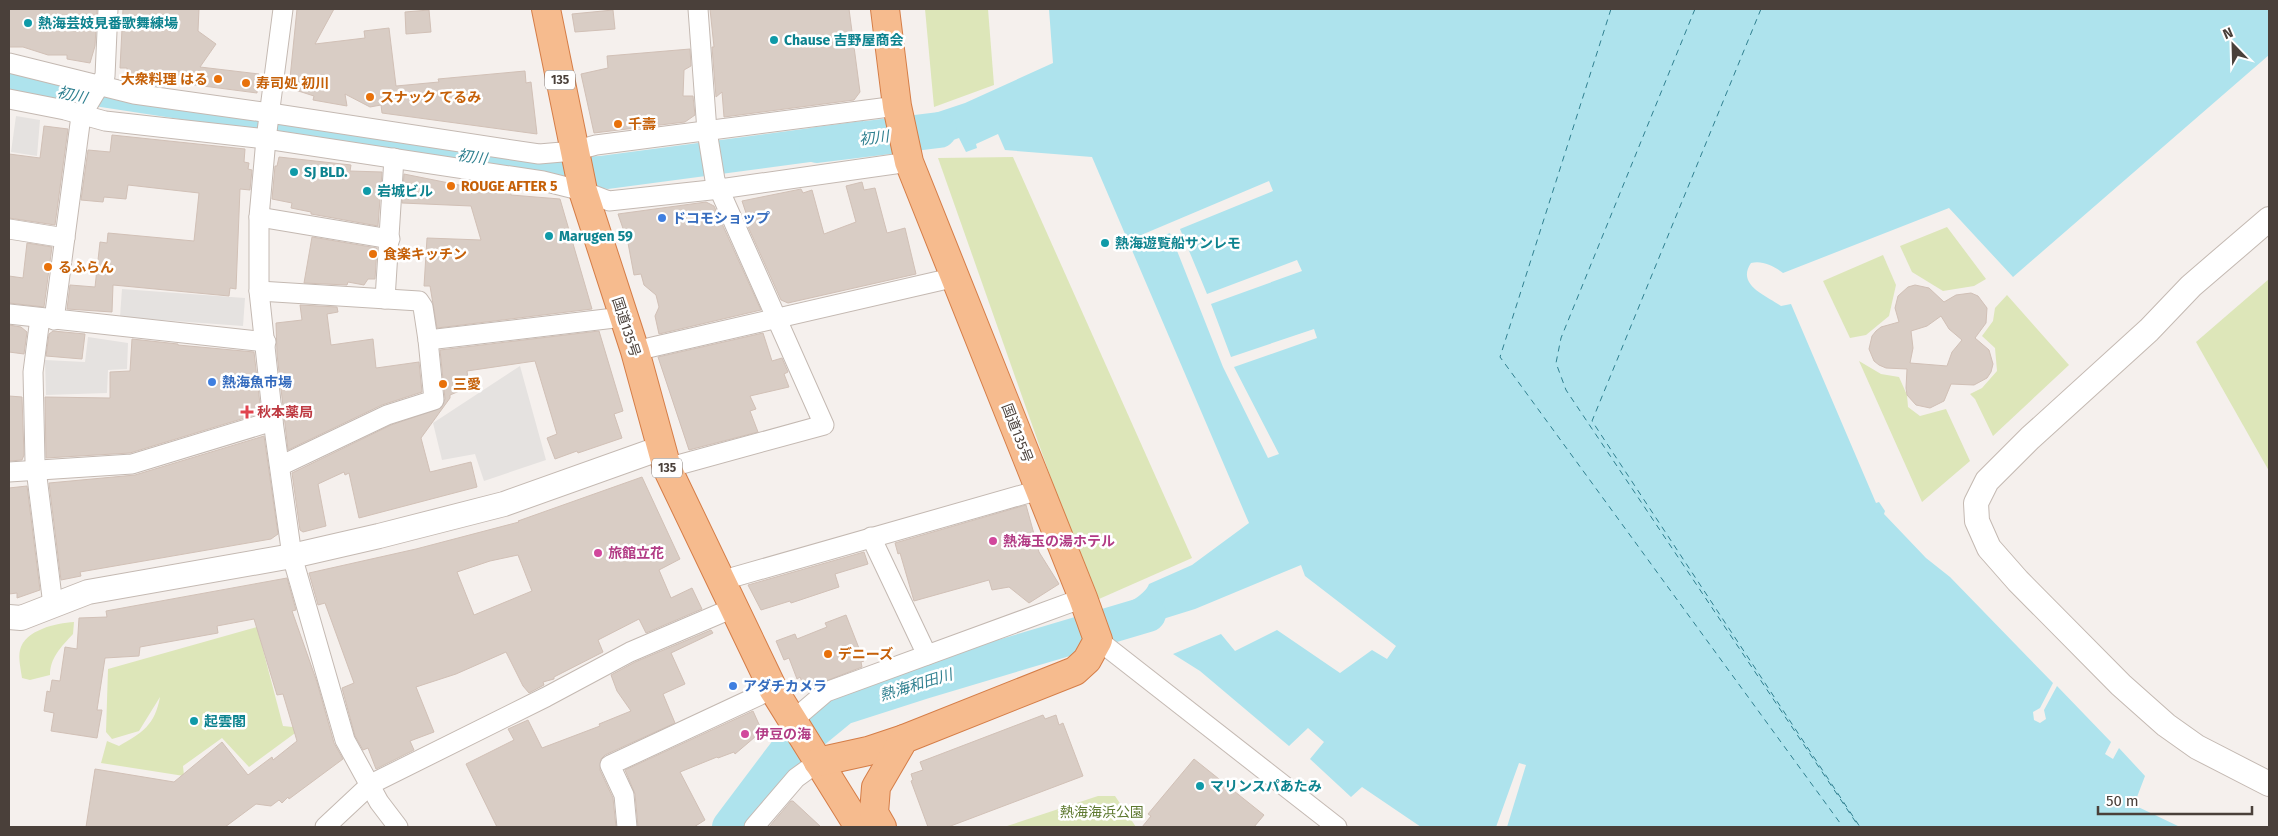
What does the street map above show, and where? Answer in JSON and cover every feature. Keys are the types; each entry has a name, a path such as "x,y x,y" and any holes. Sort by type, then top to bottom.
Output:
{"highway":[{"name":"国道135号","path":"546,9 585,148 583,191 634,351 664,458 720,581 773,689 859,827"},
{"name":"国道135号","path":"885,9 897,106 910,162 1098,640"},
{"path":"818,762 868,751 904,739 1076,671 1088,660 1098,640"},
{"path":"882,827 874,813 876,787 904,739"}],"street":[{"path":"53,605 36,471 33,372 65,238 81,116 105,76 108,9"},
{"path":"283,9 266,138 259,217 259,291 273,421 292,556 345,740 371,784 379,802 398,827"},
{"path":"9,617 21,618 88,592 292,556 504,504 664,458 824,425 717,185 708,131 698,9"},
{"path":"9,63 134,94 538,154 897,106"},
{"path":"9,99 105,120 266,138 543,181 609,200 910,162"},
{"path":"385,299 394,158"},
{"path":"259,217 390,239"},
{"path":"2269,219 2190,286 2149,330 2030,438 1987,481 1976,503 1977,520 1989,548 2018,581 2121,685 2166,725 2197,747 2269,784"},
{"path":"9,229 65,238"},
{"path":"634,351 956,277"},
{"path":"259,291 419,301 423,307 428,340 434,400 387,415 280,466"},
{"path":"9,314 266,342"},
{"path":"428,340 623,317"},
{"path":"9,472 132,464 273,421"},
{"path":"720,581 1039,490"},
{"path":"871,537 927,655"},
{"path":"794,723 826,692 1083,598"},
{"path":"325,827 371,784 546,698 630,652 733,608"},
{"path":"1098,640 1337,827"},
{"path":"626,827 624,795 610,765 773,689"},
{"path":"754,827 796,778 818,762"}],"green space":[{"path":"925,9 988,9 994,85 934,107"},
{"path":"1013,157 1192,558 1099,599 1054,487 938,158"},
{"path":"1947,227 1986,279 1974,286 1943,291 1912,272 1900,246"},
{"path":"1883,255 1896,285 1889,316 1866,335 1850,338 1823,281"},
{"path":"2269,279 2269,471 2196,342"},
{"path":"2007,295 2069,365 1993,436 1975,399 1970,394 1982,388 1997,371 1995,348 1982,336 1993,321 1995,308"},
{"path":"1859,361 1881,374 1899,377 1907,395 1908,407 1920,416 1946,409 1970,461 1922,502"},
{"path":"74,622 73,634 60,648 54,658 50,675 30,680 22,678 19,653 28,637 50,626"},
{"path":"257,627 283,726 302,728 249,767 222,738 183,766 184,776 101,763 107,741 119,746 141,732 155,715 160,697 139,731 112,739 106,732 108,669"},
{"name":"熱海海浜公園","path":"1098,796 1115,796 1136,827 1004,827"}],"shaded area":[{"path":"16,116 40,120 37,156 11,152"},
{"path":"122,289 245,298 243,326 120,317"},
{"path":"88,337 128,343 127,369 108,370 107,393 46,395 45,360 85,362"},
{"path":"520,366 546,460 484,481 475,454 442,460 433,423"}],"water":[{"path":"1049,9 2269,9 2269,55 2013,277 1949,208 1783,273 1772,266 1759,262 1751,263 1747,271 1747,277 1755,289 1781,306 1791,304 1876,503 1879,502 1885,511 1884,514 1926,558 1950,577 2053,683 2040,708 2033,712 2034,720 2040,723 2046,719 2044,710 2057,686 2111,742 2105,754 2113,759 2119,748 2145,776 2134,805 2180,827 1507,827 1526,765 1519,763 1496,827 1421,827 1362,787 1351,797 1310,759 1324,742 1308,728 1289,746 1200,671 1173,654 1221,634 1235,651 1277,630 1340,673 1372,650 1387,659 1396,646 1305,576 1301,565 1195,609 1121,632 1111,611 1138,597 1149,584 1192,565 1249,523 1092,157 1005,150 998,134 976,144 977,148 966,152 959,138 935,146 929,115 965,103 1053,63"},
{"path":"9,73 537,159 600,156 863,121 870,154 608,189 225,126 9,93"}],"pier":[{"path":"1269,181 1273,191 1180,229 1207,294 1297,260 1302,271 1211,304 1231,357 1314,329 1317,338 1234,367 1279,454 1268,458 1223,367 1170,233 1128,249 1127,241"}],"building":[{"path":"9,9 97,9 95,46 90,63 67,59 67,55 48,55 23,47 9,47"},
{"path":"123,9 199,9 198,31 216,44 200,67 259,74 257,93 180,83 181,75 127,74 127,68 120,68"},
{"path":"297,9 334,9 315,44 365,38 364,31 389,28 396,86 439,82 438,79 525,71 526,83 531,82 537,134 382,113 381,105 370,107 345,94 347,106 313,100 314,96 289,88"},
{"path":"710,9 849,9 860,92 854,100 724,117 722,92 716,97"},
{"path":"429,10 431,32 406,34 405,12"},
{"path":"613,10 615,29 575,32 572,14"},
{"path":"690,49 691,66 684,70 683,96 693,96 695,115 685,122 594,133 581,74 608,68 607,56"},
{"path":"44,126 68,129 55,225 9,218 9,154 40,158"},
{"path":"112,135 245,149 244,162 249,163 248,169 252,170 250,190 240,189 236,289 230,288 229,296 113,285 112,312 67,309 70,285 95,287 100,242 107,243 108,233 194,241 199,193 128,185 126,199 104,197 103,202 81,200 88,150 110,152"},
{"path":"279,157 351,165 350,171 382,172 378,226 311,214 311,212 291,208 292,203 272,199 275,166 277,166"},
{"path":"404,174 484,190 486,187 510,191 511,195 560,199 592,309 437,328 430,286 424,286 427,238 481,240 471,206 402,203"},
{"path":"862,182 864,190 875,188 887,233 905,228 916,274 788,303 781,300 745,220 749,222 742,201 801,189 803,193 812,190 824,234 856,222 846,186"},
{"path":"706,202 714,206 761,310 659,334 655,316 659,307 656,295 644,285 641,274 634,275 628,243 618,214"},
{"path":"312,237 377,248 375,279 368,279 364,285 348,282 347,285 304,283"},
{"path":"27,243 52,247 44,307 9,303 9,276 23,278"},
{"path":"1915,285 1929,288 1944,302 1956,295 1971,293 1978,296 1987,308 1986,323 1975,338 1989,350 1993,364 1991,372 1987,378 1974,385 1951,384 1944,401 1930,408 1916,405 1907,395 1907,369 1886,368 1879,365 1874,361 1869,349 1872,336 1876,331 1881,327 1899,322 1895,308 1898,296 1908,287","holes":["1941,316 1949,329 1962,340 1952,352 1947,366 1910,363 1913,348 1911,331 1927,326"]},
{"path":"300,305 337,307 338,312 327,314 331,345 373,339 376,368 419,362 422,392 382,405 288,450 277,354 276,323 302,320"},
{"path":"9,325 21,327 27,332 24,354 9,352"},
{"path":"53,331 85,334 82,359 46,356 49,334"},
{"path":"599,331 623,411 614,414 622,438 555,459 547,438 557,434 535,361 467,371 469,387 450,395 450,398 421,438 430,472 471,462 477,487 359,518 349,473 345,475 344,472 318,484 326,526 303,532 300,530 292,473 391,425 441,408 445,399 440,350"},
{"path":"763,333 772,361 782,358 788,372 784,374 789,387 750,396 756,409 750,411 758,432 689,450 658,357"},
{"path":"132,339 254,352 261,413 130,453 46,458 45,397 110,398 110,372 130,371"},
{"path":"9,396 22,397 24,455 22,460 9,461"},
{"path":"264,436 278,534 271,539 80,572 81,576 61,580 49,483 135,475"},
{"path":"642,477 680,559 659,570 671,598 692,588 702,609 646,633 639,619 598,640 603,652 554,677 554,679 543,682 544,685 529,693 523,686 506,652 456,674 416,687 434,732 410,741 414,750 376,769 368,748 363,750 355,736 342,688 354,683 325,603 318,605 309,573 416,549 518,521","holes":["518,555 532,591 474,615 457,572 490,561"]},
{"path":"27,486 40,590 17,598 17,593 9,594 9,488"},
{"name":"熱海玉の湯ホテル","path":"1026,505 1039,552 1059,584 1029,603 1009,587 992,590 989,580 914,601 900,553 898,554 895,543"},
{"path":"864,552 868,564 835,574 839,587 791,603 790,601 761,610 748,585"},
{"path":"287,578 296,610 292,611 317,682 334,743 343,759 289,799 288,797 282,803 279,800 271,806 256,804 225,827 86,827 95,769 174,782 222,742 248,775 272,757 273,760 297,741 283,694 277,695 254,619 217,626 218,633 140,647 139,656 105,658 97,710 102,710 97,738 51,731 54,713 44,711 47,691 50,692 52,680 60,681 65,647 77,649 79,618 107,617 106,611"},
{"path":"846,615 864,661 861,662 862,667 805,689 800,677 797,679 789,658 784,660 776,641 795,634 797,639 827,627 825,623"},
{"path":"711,630 713,633 671,653 685,684 663,694 675,723 605,755 601,759 600,770 613,798 616,827 497,827 466,764 514,740 508,729 528,720 542,748 600,726 599,724 631,711 617,691 611,675 635,662"},
{"path":"753,711 762,731 735,754 734,752 717,757 680,772 705,820 694,827 638,827 635,794 625,770"},
{"path":"1043,715 1045,719 1056,715 1059,725 1063,723 1083,776 948,827 928,827 911,781 913,780 911,774 923,770 920,762"},
{"name":"マリンスパあたみ","path":"1194,759 1264,815 1254,827 1142,827 1151,816 1148,814"},
{"path":"793,801 821,827 769,827"}],"waterway":[{"name":"初川","path":"817,145 939,130"},
{"name":"熱海和田川","path":"730,827 785,754 842,707 1148,614"}],"ferry route":[{"path":"1611,9 1500,357 1843,827"},
{"path":"1695,9 1561,338 1556,363 1566,390 1859,827"},
{"path":"1761,9 1592,421 1860,827"}],"place":[{"name":"熱海芸妓見番歌舞練場","path":"28,23"},
{"name":"Chause 吉野屋商会","path":"774,40"},
{"name":"大衆料理 はる","path":"218,79"},
{"name":"寿司処 初川","path":"246,83"},
{"name":"スナック てるみ","path":"370,97"},
{"name":"千壽","path":"618,124"},
{"name":"SJ BLD.","path":"294,172"},
{"name":"ROUGE AFTER 5","path":"451,186"},
{"name":"岩城ビル","path":"367,191"},
{"name":"ドコモショップ","path":"662,218"},
{"name":"Marugen 59","path":"549,236"},
{"name":"熱海遊覧船サンレモ","path":"1105,243"},
{"name":"食楽キッチン","path":"373,254"},
{"name":"るふらん","path":"48,267"},
{"name":"熱海魚市場","path":"212,382"},
{"name":"三愛","path":"443,384"},
{"name":"秋本薬局","path":"247,412"},
{"name":"熱海玉の湯ホテル","path":"993,541"},
{"name":"旅館立花","path":"598,553"},
{"name":"デニーズ","path":"828,654"},
{"name":"アダチカメラ","path":"733,686"},
{"name":"起雲閣","path":"194,721"},
{"name":"伊豆の海","path":"745,734"},
{"name":"マリンスパあたみ","path":"1200,786"}]}
